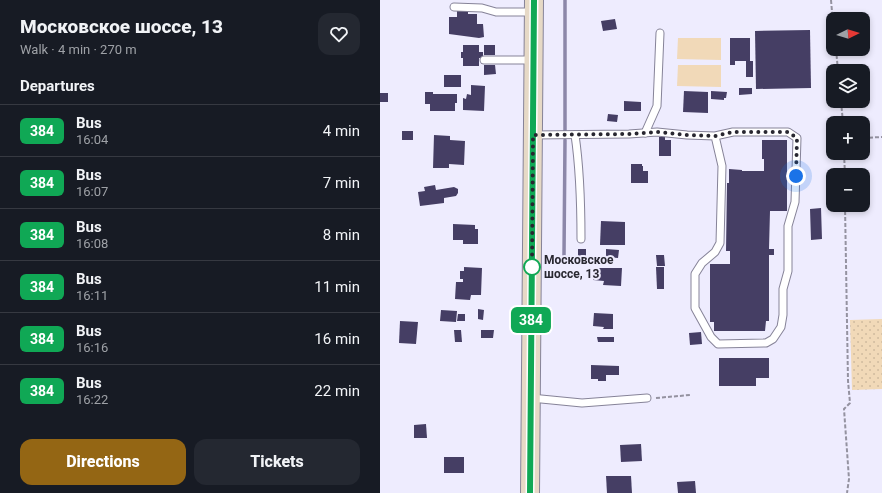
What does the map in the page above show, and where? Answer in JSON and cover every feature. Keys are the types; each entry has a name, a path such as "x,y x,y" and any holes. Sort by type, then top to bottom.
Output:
{"main road":[{"path":"530,493 534,6"}],"lane":[{"path":"454,7 482,8 496,12 534,6"},
{"path":"645,133 657,106 660,33"},
{"path":"484,60 534,60"},
{"path":"533,135 657,132 715,136 733,132 788,132 797,138 795,202 788,226 788,272 784,288 783,314 781,327 773,339 766,343 718,344 711,337 695,308 695,274 702,263 715,252 720,243 722,166 715,136"},
{"path":"575,134 578,153 581,240"},
{"path":"530,398 582,403 647,398"}],"path":[{"path":"831,0 832,12"},
{"path":"870,138 882,137"},
{"path":"845,212 848,381 850,403 844,409 849,479 847,493"},
{"path":"647,398 690,395"}],"shaded area":[{"path":"678,38 721,38 721,60 677,59"},
{"path":"678,65 721,65 721,87 677,86"},
{"path":"882,319 882,389 852,390 850,320"}],"building":[{"path":"457,10 468,10 468,14 477,14 477,24 483,24 484,37 479,38 449,34 449,17 457,17"},
{"path":"615,19 617,29 603,31 601,21"},
{"path":"810,30 811,88 756,89 755,31"},
{"path":"730,38 750,38 750,61 753,61 753,77 746,77 746,61 735,61 735,65 730,65"},
{"path":"463,45 479,45 479,52 483,52 483,58 479,58 479,66 463,66 461,52 463,52"},
{"path":"484,45 495,45 495,55 484,55"},
{"path":"484,65 495,65 496,74 484,75"},
{"path":"444,75 461,75 461,87 444,87"},
{"path":"471,85 485,86 484,111 463,110 463,98 466,99 467,94 471,95"},
{"path":"739,88 752,88 752,94 739,95"},
{"path":"684,91 708,92 708,113 683,112"},
{"path":"711,91 727,92 726,98 724,98 724,100 711,99"},
{"path":"425,92 433,92 433,94 457,94 455,111 430,111 430,104 425,104"},
{"path":"380,93 388,93 388,102 380,102"},
{"path":"624,101 641,102 641,111 624,111"},
{"path":"608,114 618,115 617,122 607,121"},
{"path":"402,131 413,131 413,140 402,140"},
{"path":"434,135 450,136 450,140 465,141 464,165 449,164 449,168 433,168"},
{"path":"659,137 665,137 665,140 671,140 671,156 659,156"},
{"path":"762,140 787,140 787,211 770,211 769,249 774,249 774,255 769,255 769,321 766,321 765,331 714,331 714,322 710,322 710,264 730,264 730,251 726,251 727,183 729,183 729,169 742,171 764,171 764,159 762,159"},
{"path":"631,164 642,164 643,171 648,171 648,183 631,183"},
{"path":"435,185 436,190 454,187 458,189 458,193 456,196 444,198 444,203 420,206 418,192 425,191 424,187"},
{"path":"821,208 822,239 811,240 810,209"},
{"path":"601,221 625,222 625,245 600,245"},
{"path":"453,224 475,225 475,229 478,229 478,244 463,244 463,240 453,240"},
{"path":"578,249 586,249 586,258 578,258"},
{"path":"606,249 619,250 618,258 606,257"},
{"path":"656,255 664,255 665,266 657,266"},
{"path":"464,267 482,268 481,295 471,295 470,300 455,299 456,282 463,282 463,279 460,279 460,271 464,271"},
{"path":"656,267 664,267 664,289 657,289"},
{"path":"593,268 622,268 621,286 603,285 604,281 593,280"},
{"path":"478,309 484,310 483,320 478,319"},
{"path":"441,310 457,311 456,322 440,321"},
{"path":"594,313 613,314 613,329 603,329 604,327 593,326"},
{"path":"458,314 465,314 465,321 457,321"},
{"path":"400,321 418,322 416,344 399,343"},
{"path":"454,330 461,330 462,342 455,342"},
{"path":"481,330 494,330 493,338 481,338"},
{"path":"701,332 702,344 690,345 689,333"},
{"path":"597,337 614,337 614,342 598,342"},
{"path":"719,358 769,358 769,378 756,378 756,386 719,386"},
{"path":"591,365 619,366 619,375 606,375 606,381 591,379"},
{"path":"426,424 427,438 414,438 414,425"},
{"path":"641,444 642,461 621,462 620,445"},
{"path":"444,457 464,457 464,473 444,473"},
{"path":"606,476 631,476 632,493 607,493"},
{"path":"695,481 696,493 678,493 677,482"}],"waterway":[{"path":"565,0 565,131"},
{"path":"564,255 565,140"}],"bus line":[{"name":"384","path":"530,493 534,0"}],"place":[{"name":"Московское шоссе, 13","path":"532,267"}],"route":[{"path":"532,267 533,135 629,134 657,132 715,136 733,132 788,132 797,138 796,176"}]}
